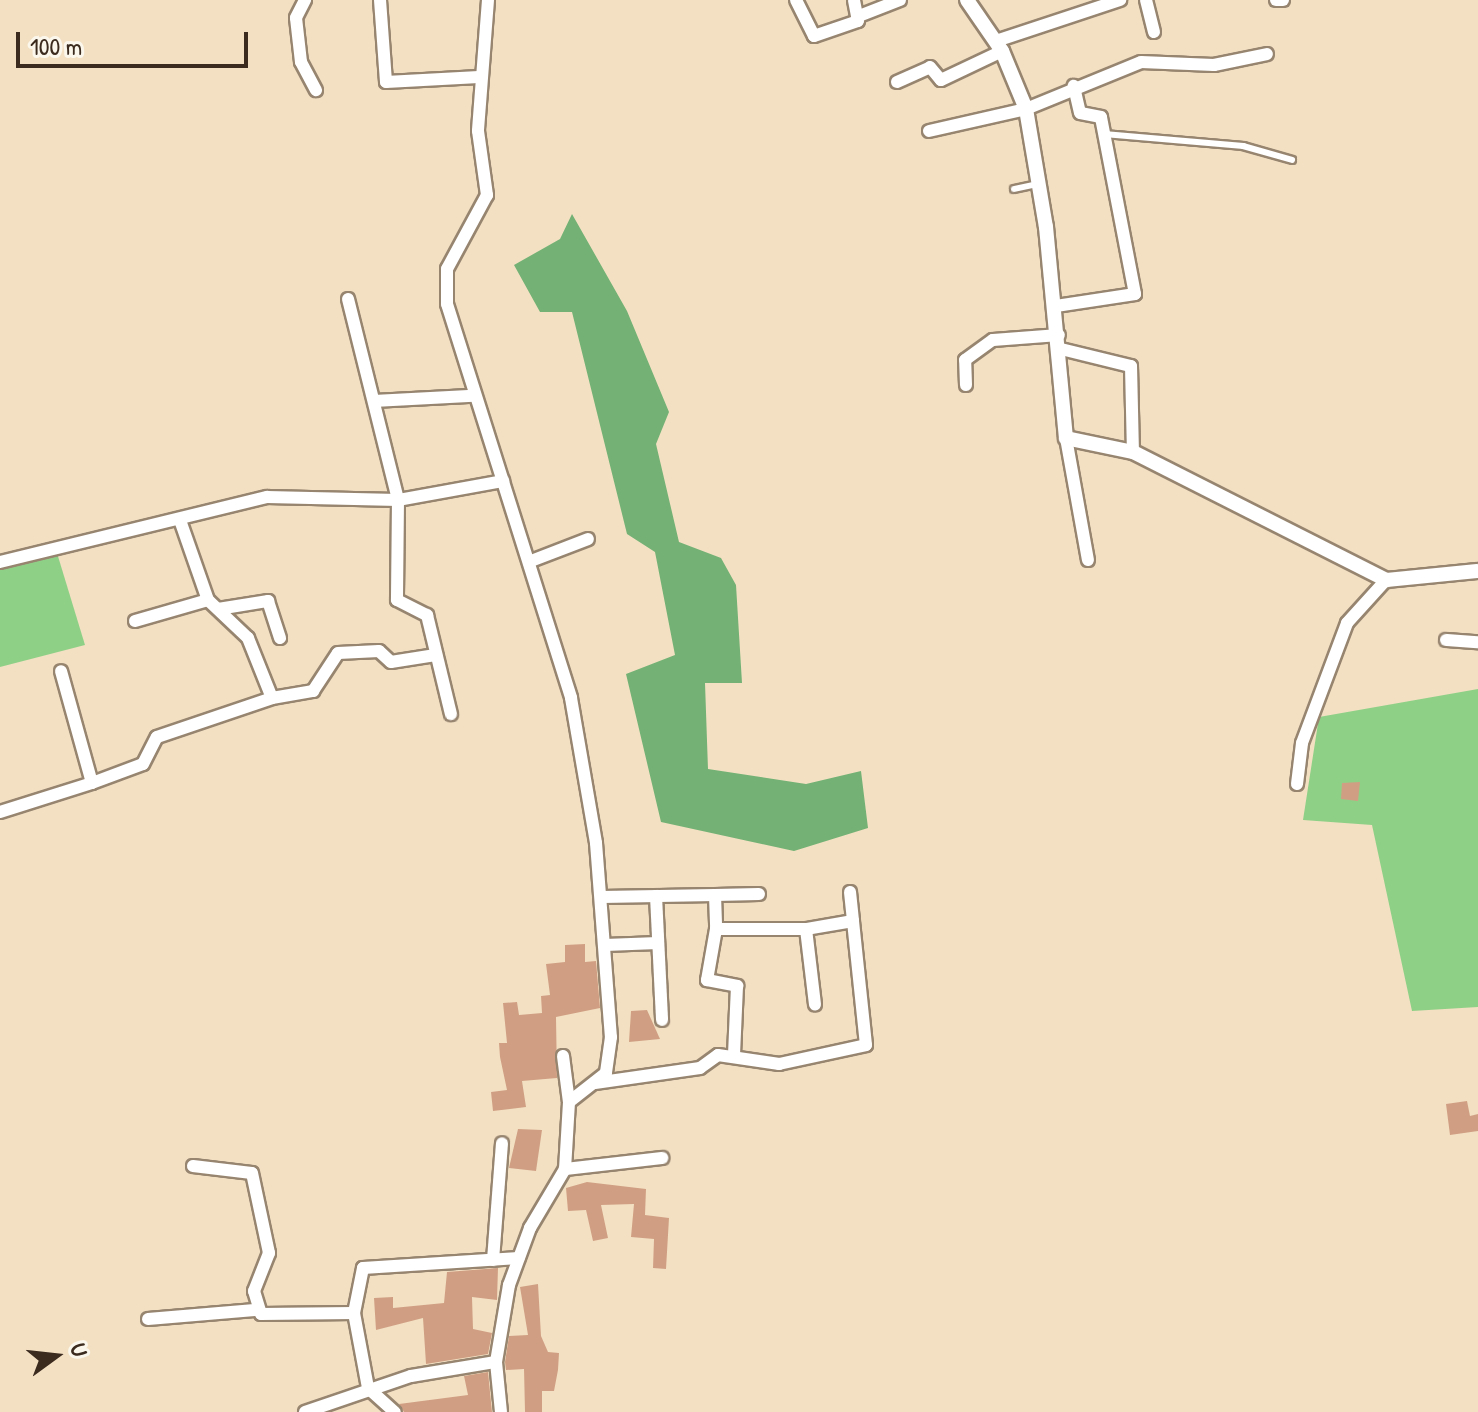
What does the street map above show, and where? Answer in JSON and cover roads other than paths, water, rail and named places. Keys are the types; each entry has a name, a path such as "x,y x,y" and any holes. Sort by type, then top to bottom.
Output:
{"street":[{"path":"305,0 296,18 301,62 316,90"},
{"path":"380,0 386,82 479,74"},
{"path":"488,0 479,74 487,195 447,281 450,323 472,396 531,561 571,698 602,897 611,1054 595,1083 569,1102"},
{"path":"796,0 810,36 900,0"},
{"path":"854,0 859,16"},
{"path":"967,0 999,46 1026,109 1056,306 1066,438 1088,560"},
{"path":"897,82 930,67 941,80 1058,15 1120,0"},
{"path":"1146,0 1154,32"},
{"path":"1276,0 1283,0"},
{"path":"929,131 1026,109 1074,86 1141,62 1214,65 1267,54"},
{"path":"1056,306 1135,294 1100,115 1080,113 1074,86"},
{"path":"348,299 398,500 397,600 425,611 451,714"},
{"path":"966,385 965,360 993,340 1060,342 1131,366 1133,452"},
{"path":"375,401 472,396"},
{"path":"1066,438 1133,452 1386,580 1478,571"},
{"path":"0,562 267,497 398,500 503,481"},
{"path":"180,520 213,604 248,638 272,698"},
{"path":"531,561 588,539"},
{"path":"1297,784 1302,743 1347,623 1386,580"},
{"path":"135,621 213,604 268,601 280,638"},
{"path":"1446,640 1478,642"},
{"path":"0,812 143,764 157,737 272,698 313,691 338,653 379,651 391,662 435,655"},
{"path":"61,671 92,783"},
{"path":"595,1083 700,1068 718,1055 779,1064 866,1045 850,892"},
{"path":"602,897 759,894"},
{"path":"715,895 716,929 707,980 737,986 734,1055"},
{"path":"656,896 662,1020"},
{"path":"716,929 806,929 853,921"},
{"path":"806,929 815,1004"},
{"path":"605,945 658,943"},
{"path":"501,1412 496,1362 519,1258 565,1169 569,1102 563,1056"},
{"path":"493,1260 502,1143"},
{"path":"565,1169 662,1158"},
{"path":"193,1166 252,1173 269,1253 257,1275 255,1310"},
{"path":"395,1412 368,1388 354,1313 363,1268 519,1258"},
{"path":"148,1319 255,1310 354,1313"},
{"path":"305,1412 368,1388 496,1362"}],"lane":[{"path":"1104,134 1243,146 1292,160"},
{"path":"1014,189 1037,184"}]}
